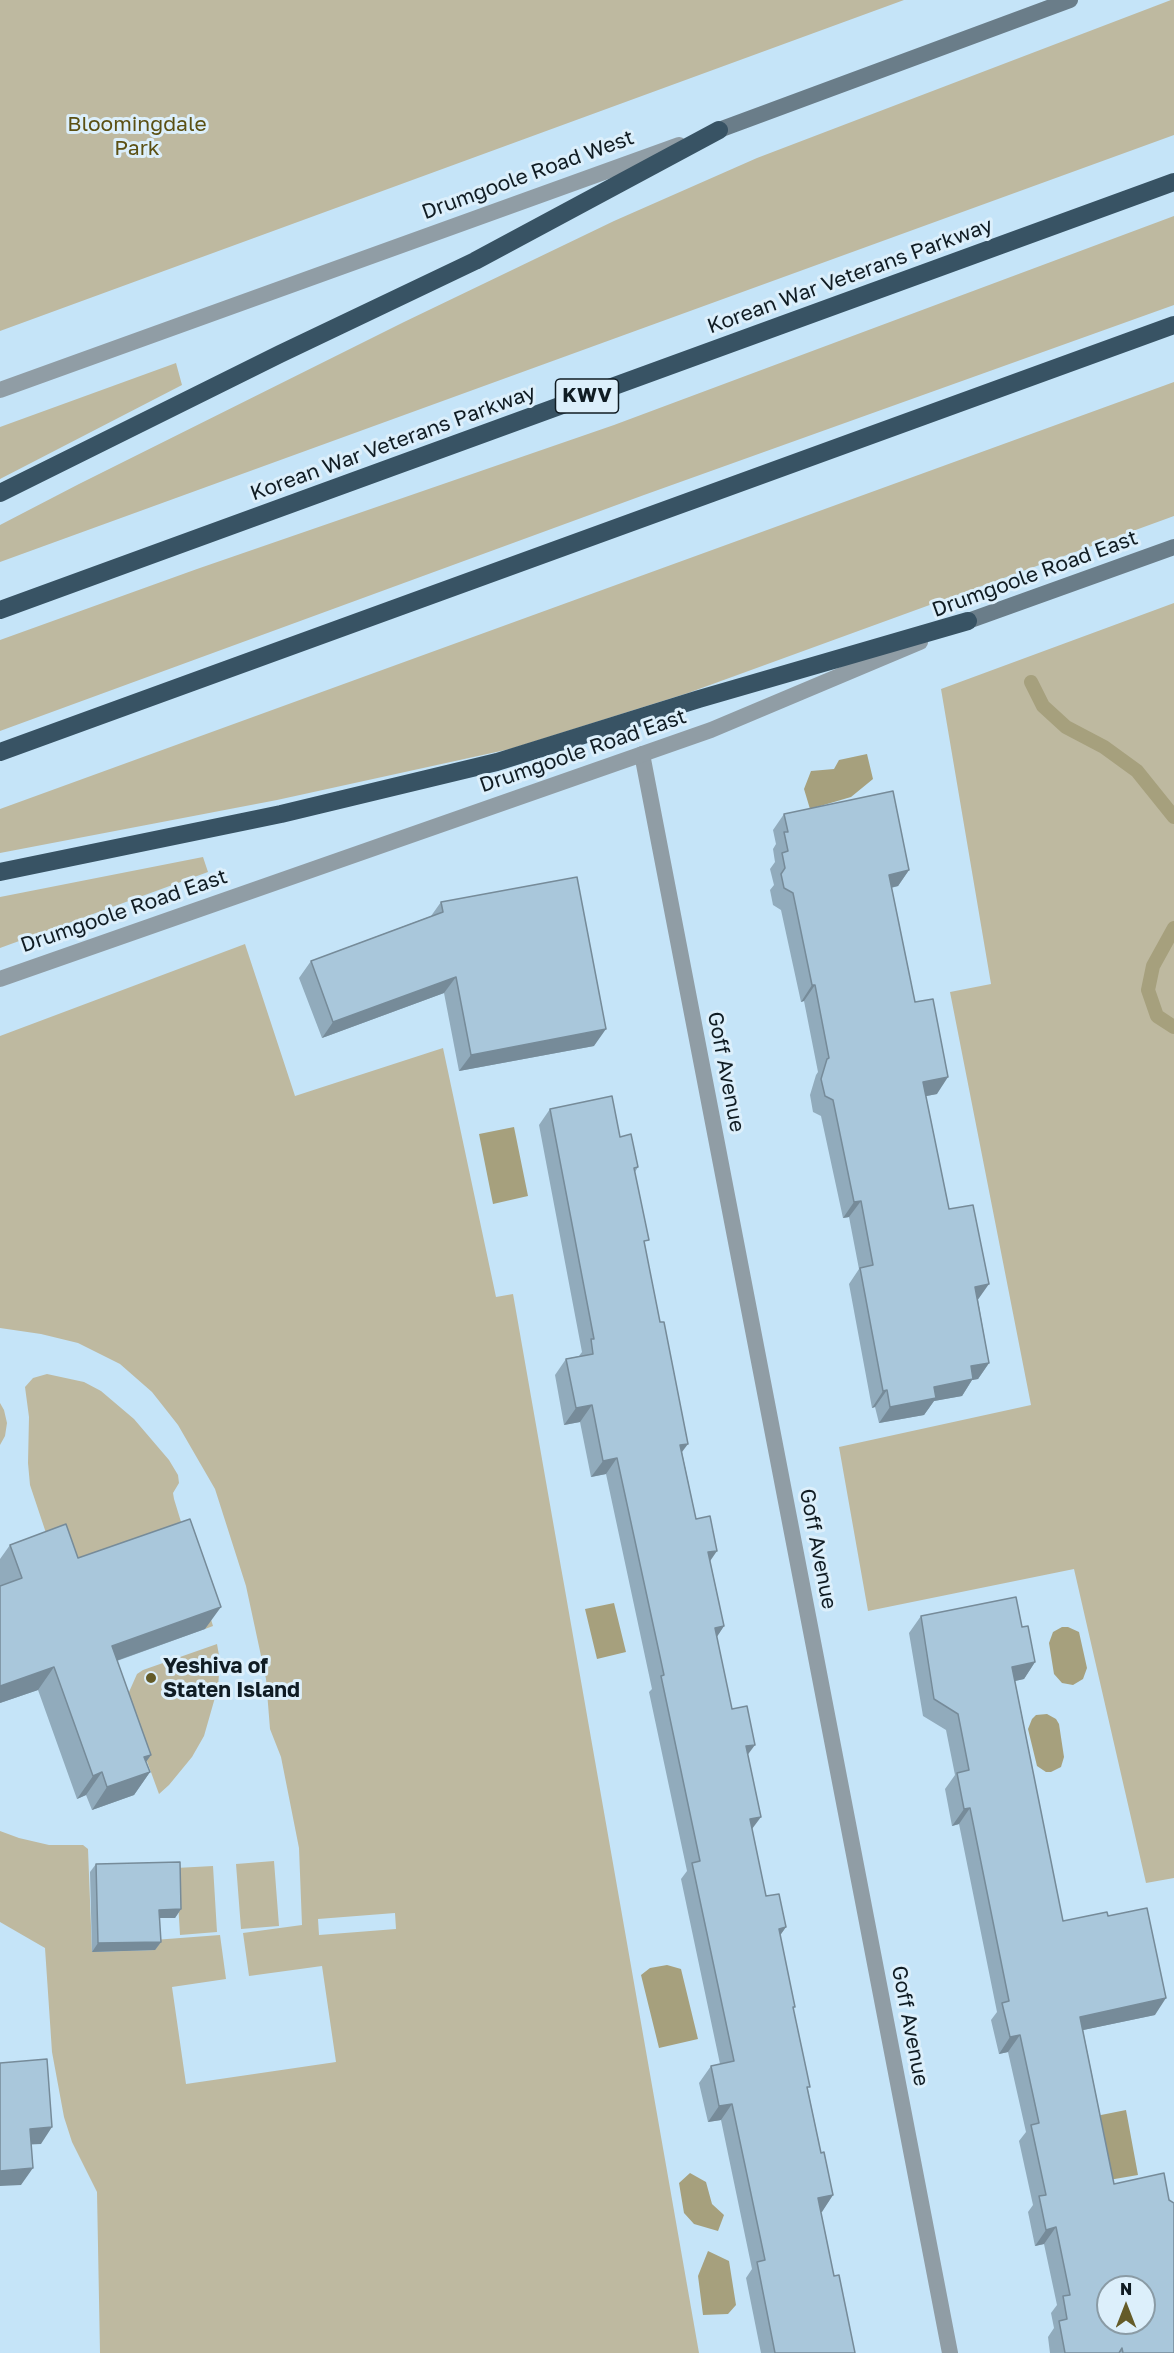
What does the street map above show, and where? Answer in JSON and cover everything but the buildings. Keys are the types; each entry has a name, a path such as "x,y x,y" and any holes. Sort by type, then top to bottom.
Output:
{"highway":[{"path":"0,493 280,354 475,261 719,130"},
{"name":"Korean War Veterans Parkway","path":"0,610 1174,183"},
{"path":"0,752 1174,325"},
{"path":"0,872 281,814 497,762 699,699 968,621"}],"main road":[{"name":"Drumgoole Road West","path":"719,130 1070,0"},
{"name":"Drumgoole Road East","path":"968,621 1174,546"}],"street":[{"name":"Drumgoole Road West","path":"0,390 719,130"},
{"name":"Drumgoole Road East","path":"0,979 711,730 968,621"},
{"name":"Goff Avenue","path":"642,754 950,2353"}],"green space":[{"name":"Bloomingdale Park","path":"0,0 904,0 0,331"},
{"path":"1174,0 1174,135 0,562 0,525 404,322 614,221 757,158"},
{"path":"1174,216 1174,305 644,495 0,731 0,640 197,569 614,425"},
{"path":"176,363 182,385 0,479 0,427"},
{"path":"1174,382 1174,516 688,693 510,749 277,800 0,853 0,809"},
{"path":"1174,603 1174,1878 1146,1883 1074,1569 868,1611 839,1447 1031,1405 950,992 991,984 941,689"},
{"path":"203,857 208,872 0,948 0,897"},
{"path":"245,944 295,1096 443,1048 496,1297 513,1294 699,2353 100,2353 97,2192 72,2142 64,2117 52,2052 45,1948 0,1922 0,1831 49,1845 83,1845 88,1849 92,1952 154,1950 154,1940 220,1935 226,1979 172,1987 186,2084 336,2062 322,1966 249,1976 243,1933 302,1925 299,1848 281,1757 270,1729 266,1679 246,1586 215,1489 178,1425 152,1392 120,1364 78,1343 41,1334 0,1328 0,1036","holes":["395,1913 396,1929 319,1935 318,1919"]},
{"path":"47,1374 84,1382 101,1391 134,1419 169,1460 178,1475 179,1483 173,1493 174,1499 213,1626 205,1629 174,1542 62,1581 30,1485 28,1463 29,1417 25,1387 33,1378"},
{"path":"0,1403 7,1423 5,1436 0,1445"},
{"path":"217,1644 220,1661 218,1687 204,1736 192,1757 159,1794 123,1696 129,1692 137,1674 143,1670"},
{"path":"274,1861 279,1926 241,1929 236,1864"},
{"path":"213,1866 217,1932 180,1935 176,1868"}],"shaded area":[{"path":"867,754 873,779 851,797 810,809 804,789 811,771 834,769 839,760"},
{"path":"514,1127 528,1196 493,1204 479,1134"},
{"path":"614,1603 626,1652 597,1659 585,1609"},
{"path":"1062,1627 1079,1632 1087,1668 1083,1679 1073,1685 1062,1683 1054,1674 1049,1643 1053,1632"},
{"path":"1047,1714 1056,1719 1059,1724 1064,1757 1061,1767 1051,1772 1046,1772 1037,1766 1028,1729 1036,1715"},
{"path":"667,1965 681,1969 698,2039 659,2048 641,1975 650,1968"},
{"path":"1126,2110 1138,2175 1103,2181 1091,2117"},
{"path":"690,2173 706,2182 712,2204 724,2215 718,2231 694,2224 684,2213 679,2183"},
{"path":"708,2251 729,2261 736,2305 728,2314 703,2315 698,2276"}],"waterway":[{"path":"1031,682 1043,706 1066,727 1104,747 1137,771 1174,817"},
{"path":"1174,928 1153,966 1148,990 1157,1016 1174,1027"}],"place":[{"name":"Yeshiva of Staten Island","path":"151,1678"}]}
